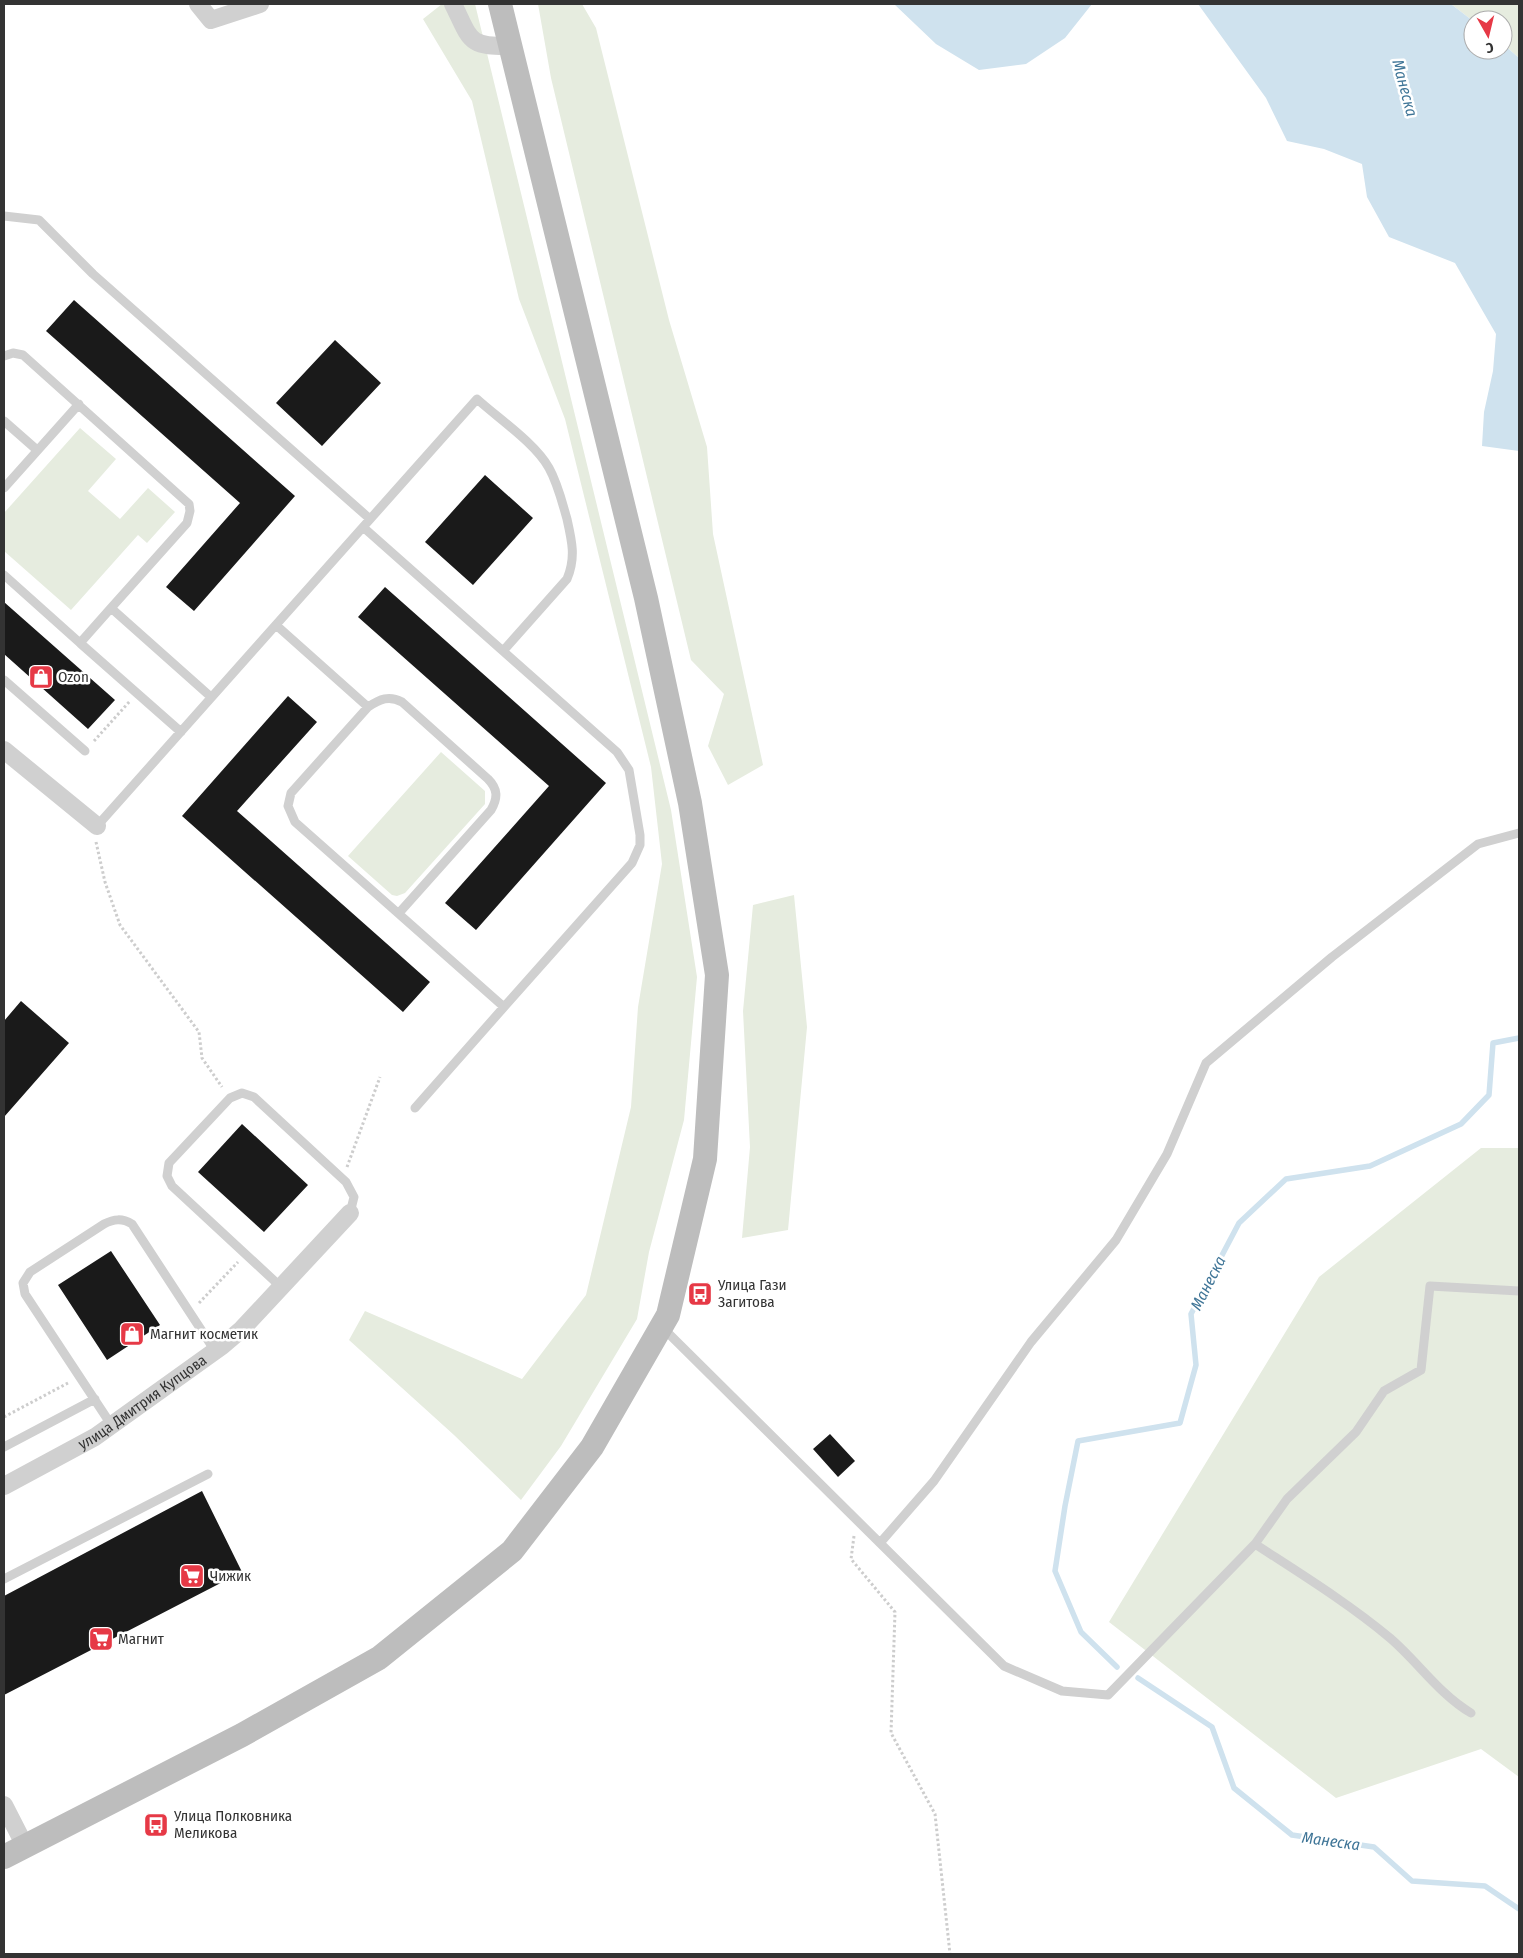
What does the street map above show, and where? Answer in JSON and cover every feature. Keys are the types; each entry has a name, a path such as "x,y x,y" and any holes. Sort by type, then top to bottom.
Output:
{"main road":[{"path":"4,1857 242,1735 379,1658 512,1551 592,1447 668,1315 705,1159 717,975 690,803 646,598 500,4"}],"street":[{"path":"198,4 211,20 260,4"},
{"path":"452,4 472,41 486,47 510,46"},
{"path":"4,750 98,826"},
{"name":"улица Дмитрия Купцова","path":"4,1486 87,1442 112,1426 235,1336 350,1213"},
{"path":"4,1805 25,1846"}],"lane":[{"path":"4,216 39,220 93,274 370,519"},
{"path":"4,356 13,352 23,355 184,498 190,511 187,523 80,643"},
{"path":"98,826 477,399 543,459 555,479 571,536 574,557 567,579 503,651"},
{"path":"4,488 78,404"},
{"path":"4,421 37,450"},
{"path":"363,527 617,752 625,762 631,780 640,835 640,845 632,863 415,1108"},
{"path":"4,575 180,732"},
{"path":"111,608 211,697"},
{"path":"276,625 368,707"},
{"path":"4,680 85,752"},
{"path":"399,913 491,810 496,794 493,784 488,779 402,702 388,698 379,699 368,707 291,793 288,806 296,822 504,1007"},
{"path":"880,1543 934,1482 1031,1342 1116,1240 1167,1154 1206,1063 1332,957 1478,844 1519,833"},
{"path":"281,1287 172,1186 167,1176 169,1163 230,1098 242,1094 254,1097 343,1179 352,1190 354,1197 350,1213"},
{"path":"112,1426 25,1294 23,1284 30,1272 104,1224 113,1220 121,1220 132,1224 215,1351"},
{"path":"661,1326 1004,1666 1062,1691 1108,1695 1255,1544 1287,1499 1356,1432 1384,1391 1421,1370 1430,1286 1519,1291"},
{"path":"4,1436 6,1446 94,1399"},
{"path":"4,1579 208,1474"},
{"path":"1255,1544 1318,1585 1390,1639 1453,1702 1471,1713"}],"path":[{"path":"85,752 137,693"},
{"path":"98,826 96,849 120,925 199,1032 202,1058 230,1098"},
{"path":"343,1179 380,1076"},
{"path":"190,1313 245,1254"},
{"path":"4,1417 80,1377"},
{"path":"856,1518 852,1559 895,1612 891,1733 935,1814 950,1954"}],"shaded area":[{"path":"442,4 475,4 671,810 697,977 684,1120 649,1252 637,1319 561,1446 521,1500 454,1435 349,1340 365,1311 522,1379 586,1295 631,1107 638,1007 662,864 651,767 565,419 519,299 472,101 423,19"},
{"path":"538,4 582,4 596,28 669,320 707,447 713,534 763,765 728,785 708,746 724,694 691,660 551,78"},
{"path":"1451,4 1519,4 1519,58 1513,53 1513,10 1463,10 1463,13"},
{"path":"80,428 116,459 88,491 120,519 148,488 175,512 147,543 138,535 71,610 4,551 4,513"},
{"path":"441,752 485,791 485,804 405,893 397,896 392,895 348,856"},
{"path":"794,895 807,1027 788,1230 742,1238 750,1147 743,1011 753,905"},
{"path":"1481,1148 1519,1148 1519,1777 1481,1749 1336,1798 1109,1622 1319,1277"}],"water":[{"path":"894,4 1092,4 1065,38 1026,64 979,70 936,44"},
{"path":"1198,4 1451,4 1463,13 1463,60 1513,60 1513,53 1519,58 1519,451 1482,446 1484,412 1493,371 1496,334 1455,263 1389,237 1367,197 1362,164 1324,149 1287,141 1266,98"}],"building":[{"path":"74,300 295,496 194,611 166,587 240,503 46,331"},
{"path":"335,340 381,383 322,446 276,403"},
{"path":"485,475 533,518 473,585 425,542"},
{"path":"385,587 606,783 476,930 445,903 549,786 358,617"},
{"path":"4,602 115,700 88,729 4,654"},
{"path":"288,696 317,722 237,811 430,982 403,1012 182,816"},
{"path":"21,1001 69,1043 4,1117 4,1021"},
{"path":"242,1124 308,1185 264,1232 198,1172"},
{"path":"111,1251 160,1325 107,1360 58,1285"},
{"path":"830,1434 855,1461 838,1477 813,1449"},
{"path":"202,1491 242,1572 4,1695 4,1596"}],"waterway":[{"name":"Манеска","path":"1117,1667 1081,1632 1055,1571 1078,1441 1180,1423 1196,1365 1191,1314 1239,1223 1286,1179 1370,1166 1461,1124 1489,1095 1493,1043 1519,1038"},
{"name":"Манеска","path":"1138,1678 1212,1727 1234,1788 1292,1835 1374,1847 1412,1881 1485,1886 1519,1909"}],"place":[{"name":"Ozon","path":"41,677"},
{"name":"Улица Гази Загитова","path":"700,1294"},
{"name":"Магнит косметик","path":"132,1334"},
{"name":"Чижик","path":"192,1576"},
{"name":"Магнит","path":"101,1639"},
{"name":"Улица Полковника Меликова","path":"156,1825"}]}
